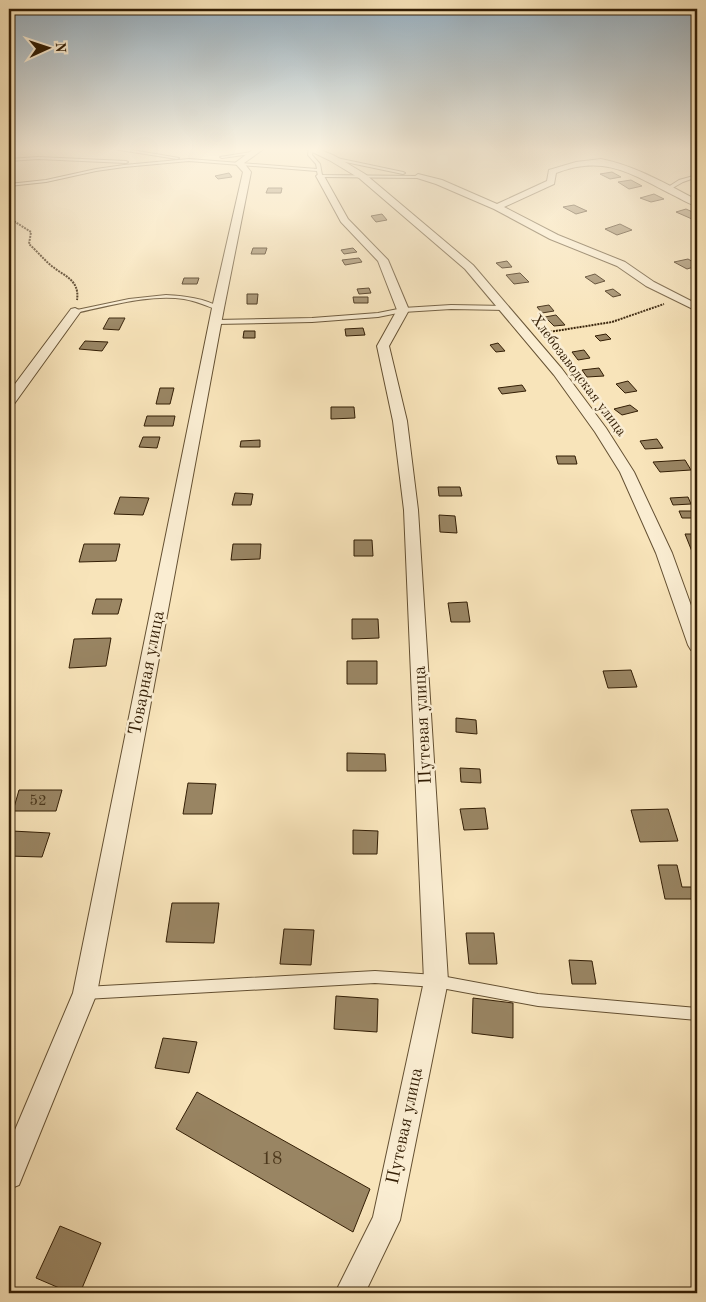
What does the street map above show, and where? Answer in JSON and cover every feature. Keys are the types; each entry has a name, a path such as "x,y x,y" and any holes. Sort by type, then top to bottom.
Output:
{"street":[{"name":"Товарная улица","path":"9,1174 85,993 239,209"},
{"path":"338,209 344,220 383,260 403,310"},
{"name":"Хлебозаводская улица","path":"401,209 469,267 506,308 601,431 627,472 664,553 697,645"},
{"path":"500,209 554,237 621,264 650,284 697,308"},
{"name":"Путевая улица","path":"350,1293 386,1220 436,981 411,510 400,421 383,346 403,310"},
{"path":"9,401 75,311"}],"lane":[{"path":"75,311 154,297 204,301 217,315 312,320 451,307 506,308"},
{"path":"85,993 375,977 436,981 538,1000 697,1014"}],"path":[{"path":"9,218 32,232 29,244 54,268 69,276 78,294 75,311"},
{"path":"533,341 549,332 612,322 671,302 684,301"}],"building":[{"path":"566,209 582,209 587,211 576,214"},
{"path":"686,209 697,214 697,217 692,219 676,212"},
{"path":"382,214 387,220 376,222 371,216"},
{"path":"620,224 632,230 617,235 605,229"},
{"path":"253,248 267,248 265,254 251,254"},
{"path":"353,248 357,252 344,254 341,250"},
{"path":"359,258 362,262 345,265 342,260"},
{"path":"688,259 697,264 697,266 687,269 674,262"},
{"path":"507,261 512,267 502,268 496,263"},
{"path":"520,273 529,282 514,284 506,275"},
{"path":"595,274 605,281 595,284 585,277"},
{"path":"184,278 199,278 197,284 182,284"},
{"path":"369,288 371,293 359,294 357,289"},
{"path":"613,289 621,295 613,297 605,291"},
{"path":"247,294 258,294 257,304 247,304"},
{"path":"353,297 368,297 368,303 354,303"},
{"path":"549,305 554,311 542,313 537,307"},
{"path":"556,315 565,325 554,326 545,317"},
{"path":"109,318 125,318 119,330 103,329"},
{"path":"363,328 365,335 346,336 345,329"},
{"path":"244,331 255,331 255,338 243,338"},
{"path":"606,334 611,339 600,341 595,336"},
{"path":"85,341 108,342 102,351 79,349"},
{"path":"498,343 505,351 496,352 490,345"},
{"path":"584,350 590,358 578,360 572,352"},
{"path":"599,368 604,376 587,377 582,370"},
{"path":"628,381 637,391 625,393 616,384"},
{"path":"522,385 526,391 502,394 498,388"},
{"path":"160,388 174,388 170,404 156,404"},
{"path":"630,405 638,411 622,415 614,409"},
{"path":"331,407 354,407 355,418 331,419"},
{"path":"147,416 175,416 173,426 144,426"},
{"path":"143,437 160,437 157,448 139,447"},
{"path":"657,439 663,448 645,449 640,441"},
{"path":"260,440 260,447 240,447 241,441"},
{"path":"556,456 575,456 577,464 558,464"},
{"path":"685,460 691,470 660,472 653,462"},
{"path":"438,487 460,487 462,496 439,496"},
{"path":"235,493 253,494 251,505 232,505"},
{"path":"120,497 149,498 143,515 114,514"},
{"path":"688,497 691,504 673,505 670,498"},
{"path":"679,511 697,511 697,518 682,518"},
{"path":"439,515 455,516 457,533 440,532"},
{"path":"685,534 697,534 697,553 693,554"},
{"path":"354,540 372,540 373,556 354,556"},
{"path":"84,544 120,544 116,561 79,562"},
{"path":"233,544 261,544 260,559 231,560"},
{"path":"96,599 122,599 118,614 92,614"},
{"path":"467,602 470,622 451,622 448,603"},
{"path":"352,619 378,619 379,638 352,639"},
{"path":"111,638 106,666 69,668 74,639"},
{"path":"347,661 377,661 377,684 347,684"},
{"path":"631,670 637,687 608,688 603,671"},
{"path":"456,718 476,720 477,734 456,732"},
{"path":"347,753 385,754 386,771 347,771"},
{"path":"460,768 480,769 481,783 461,782"},
{"path":"188,783 216,784 212,814 183,814"},
{"path":"19,790 62,790 56,811 13,811"},
{"path":"485,808 488,829 464,830 460,809"},
{"path":"668,809 678,841 640,842 631,810"},
{"path":"353,830 378,831 377,854 353,854"},
{"path":"12,831 50,833 42,857 9,856 9,840"},
{"path":"658,865 677,865 682,887 697,887 697,899 665,899"},
{"path":"172,903 219,903 214,943 166,942"},
{"path":"284,929 314,930 311,965 280,964"},
{"path":"466,933 494,933 497,964 469,964"},
{"path":"569,960 592,961 596,984 572,984"},
{"path":"336,996 378,999 377,1032 334,1029"},
{"path":"473,998 513,1003 513,1038 472,1033"},
{"path":"163,1038 197,1042 189,1073 155,1068"},
{"path":"197,1092 370,1189 353,1232 176,1129"},
{"path":"60,1226 101,1243 80,1293 71,1293 36,1278"}]}
